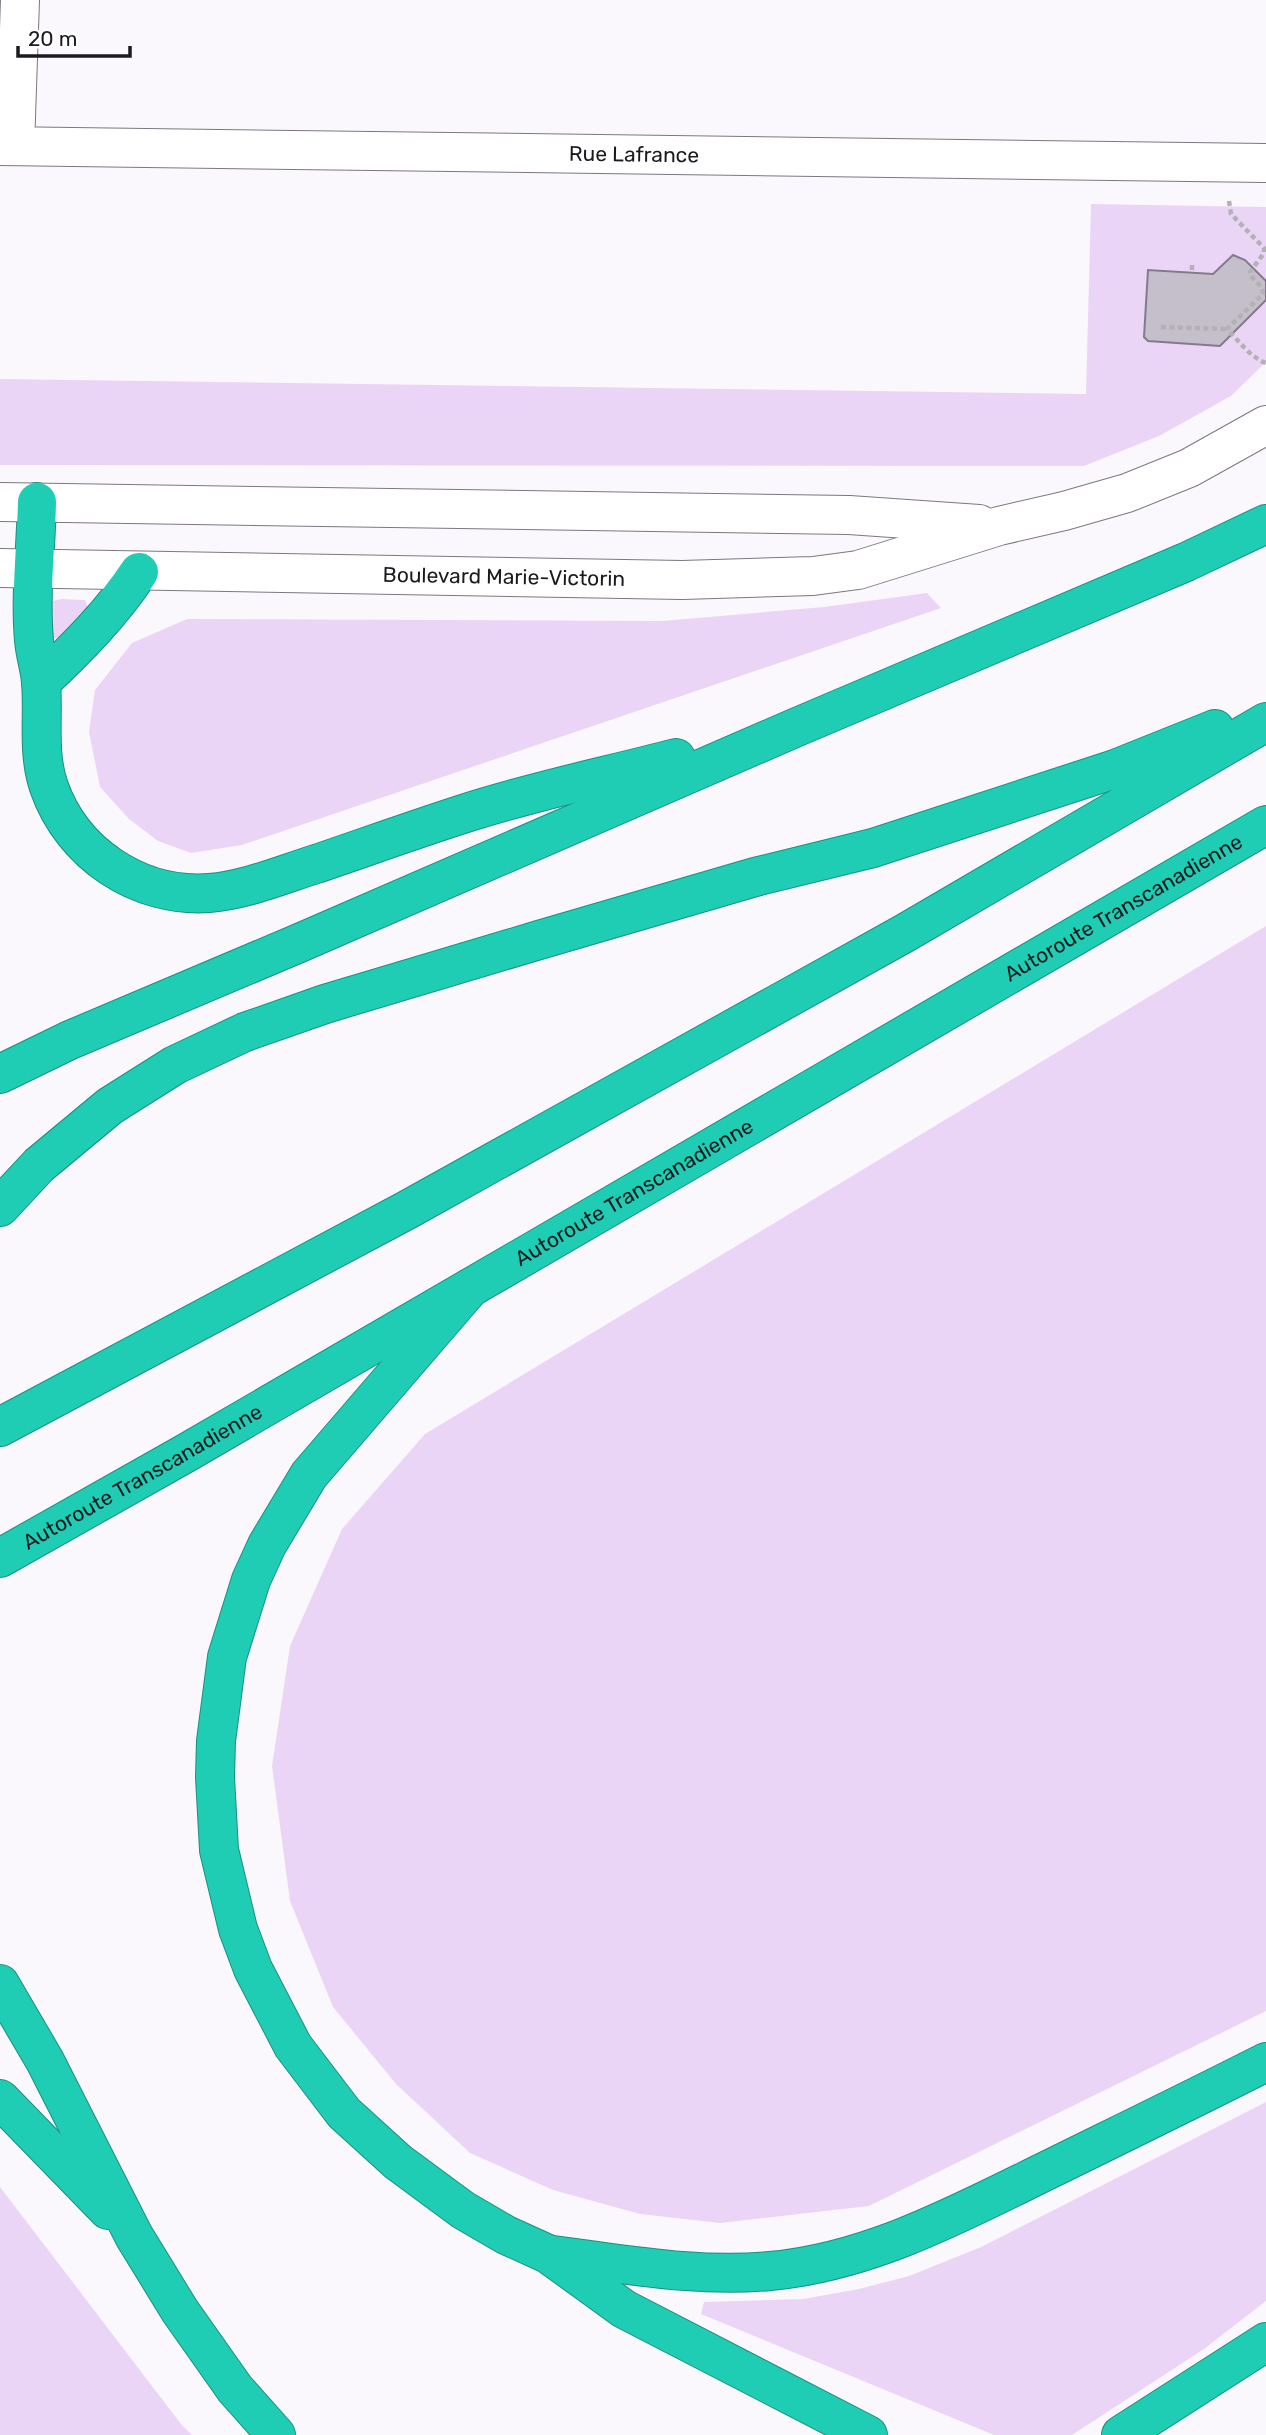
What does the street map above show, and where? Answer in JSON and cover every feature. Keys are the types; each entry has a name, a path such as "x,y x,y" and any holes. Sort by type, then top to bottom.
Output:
{"highway":[{"path":"37,502 17,568 41,682 42,735 48,784 63,817 89,850 117,871 155,887 208,893 249,885 470,812 797,727"},
{"path":"0,1074 71,1040 1186,562 1266,524"},
{"path":"41,682 119,602 139,572"},
{"path":"0,1207 39,1165 110,1106 175,1065 245,1032 325,1004 539,940 755,877 873,848 1115,769 1266,709"},
{"path":"0,1427 419,1203 905,933 1266,722"},
{"name":"Autoroute Transcanadienne","path":"0,1558 1266,825"},
{"path":"470,1288 309,1475 267,1545 251,1580 227,1657 220,1700 215,1777 219,1850 238,1929 253,1969 293,2046 318,2081 344,2113 369,2137 430,2188 506,2235 548,2254 624,2309 868,2435"},
{"path":"0,1984 45,2060 134,2236 205,2348 235,2389 276,2435"},
{"path":"548,2254 666,2269 733,2273 771,2271 840,2258 893,2241 964,2211 1266,2063"},
{"path":"0,2099 134,2236"},
{"path":"1121,2435 1266,2342"}],"street":[{"path":"8,146 20,0"},
{"name":"Rue Lafrance","path":"8,146 1266,163"},
{"name":"Boulevard Marie-Victorin","path":"17,568 682,580 773,578 858,570 999,526 1127,493 1189,468 1266,425"},
{"name":"Boulevard Marie-Victorin","path":"0,502 849,515 999,526"}],"path":[{"path":"1161,327 1227,329 1261,298 1263,290 1250,272 1264,253 1264,248 1235,218 1229,207 1230,197"},
{"path":"1192,265 1192,272"},
{"path":"1227,329 1250,353 1266,363"}],"shaded area":[{"path":"1091,204 1266,207 1266,362 1231,396 1159,436 1084,466 0,465 0,379 1086,394"},
{"path":"927,593 941,608 242,845 191,853 158,841 129,819 100,787 89,732 95,690 132,643 187,619 662,621 824,607"},
{"path":"62,599 85,600 88,608 60,639 49,637 49,604"},
{"path":"1266,926 1266,2011 869,2206 720,2223 640,2214 553,2190 470,2153 396,2084 333,2007 290,1901 272,1766 290,1646 342,1529 425,1434"},
{"path":"1266,2102 1266,2301 1204,2349 1072,2435 994,2435 701,2314 704,2302 803,2299 859,2289 909,2276 981,2247"},
{"path":"0,2187 181,2424 192,2435 0,2435"}],"building":[{"path":"1233,255 1245,260 1266,281 1266,300 1220,346 1148,341 1144,337 1148,270 1213,274"}]}
